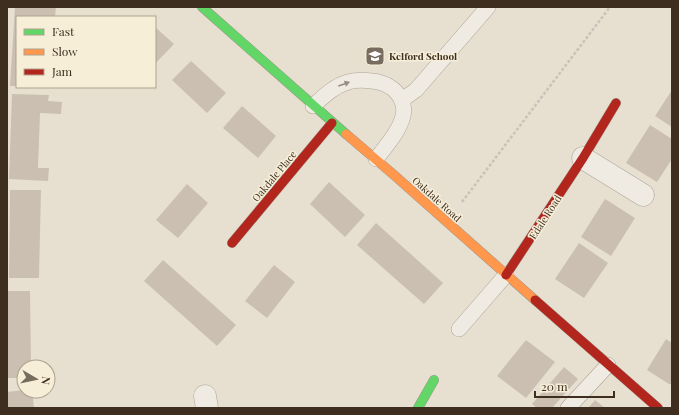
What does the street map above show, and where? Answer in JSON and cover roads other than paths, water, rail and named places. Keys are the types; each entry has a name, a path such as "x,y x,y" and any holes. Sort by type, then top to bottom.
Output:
{"street":[{"name":"Oakdale Road","path":"202,7 332,123 658,408"},
{"name":"Edale Road","path":"506,275 583,158 616,103"},
{"name":"Oakdale Place","path":"232,243 332,123"},
{"path":"583,158 643,195"},
{"path":"418,408 434,380"}],"lane":[{"path":"402,100 416,90 488,7"},
{"path":"313,106 334,88 349,81 370,80 390,86 402,100 404,114 398,130 376,160"},
{"path":"459,329 506,275"},
{"path":"568,408 608,365"}],"place":[{"name":"Kelford School","path":"375,56"}]}
